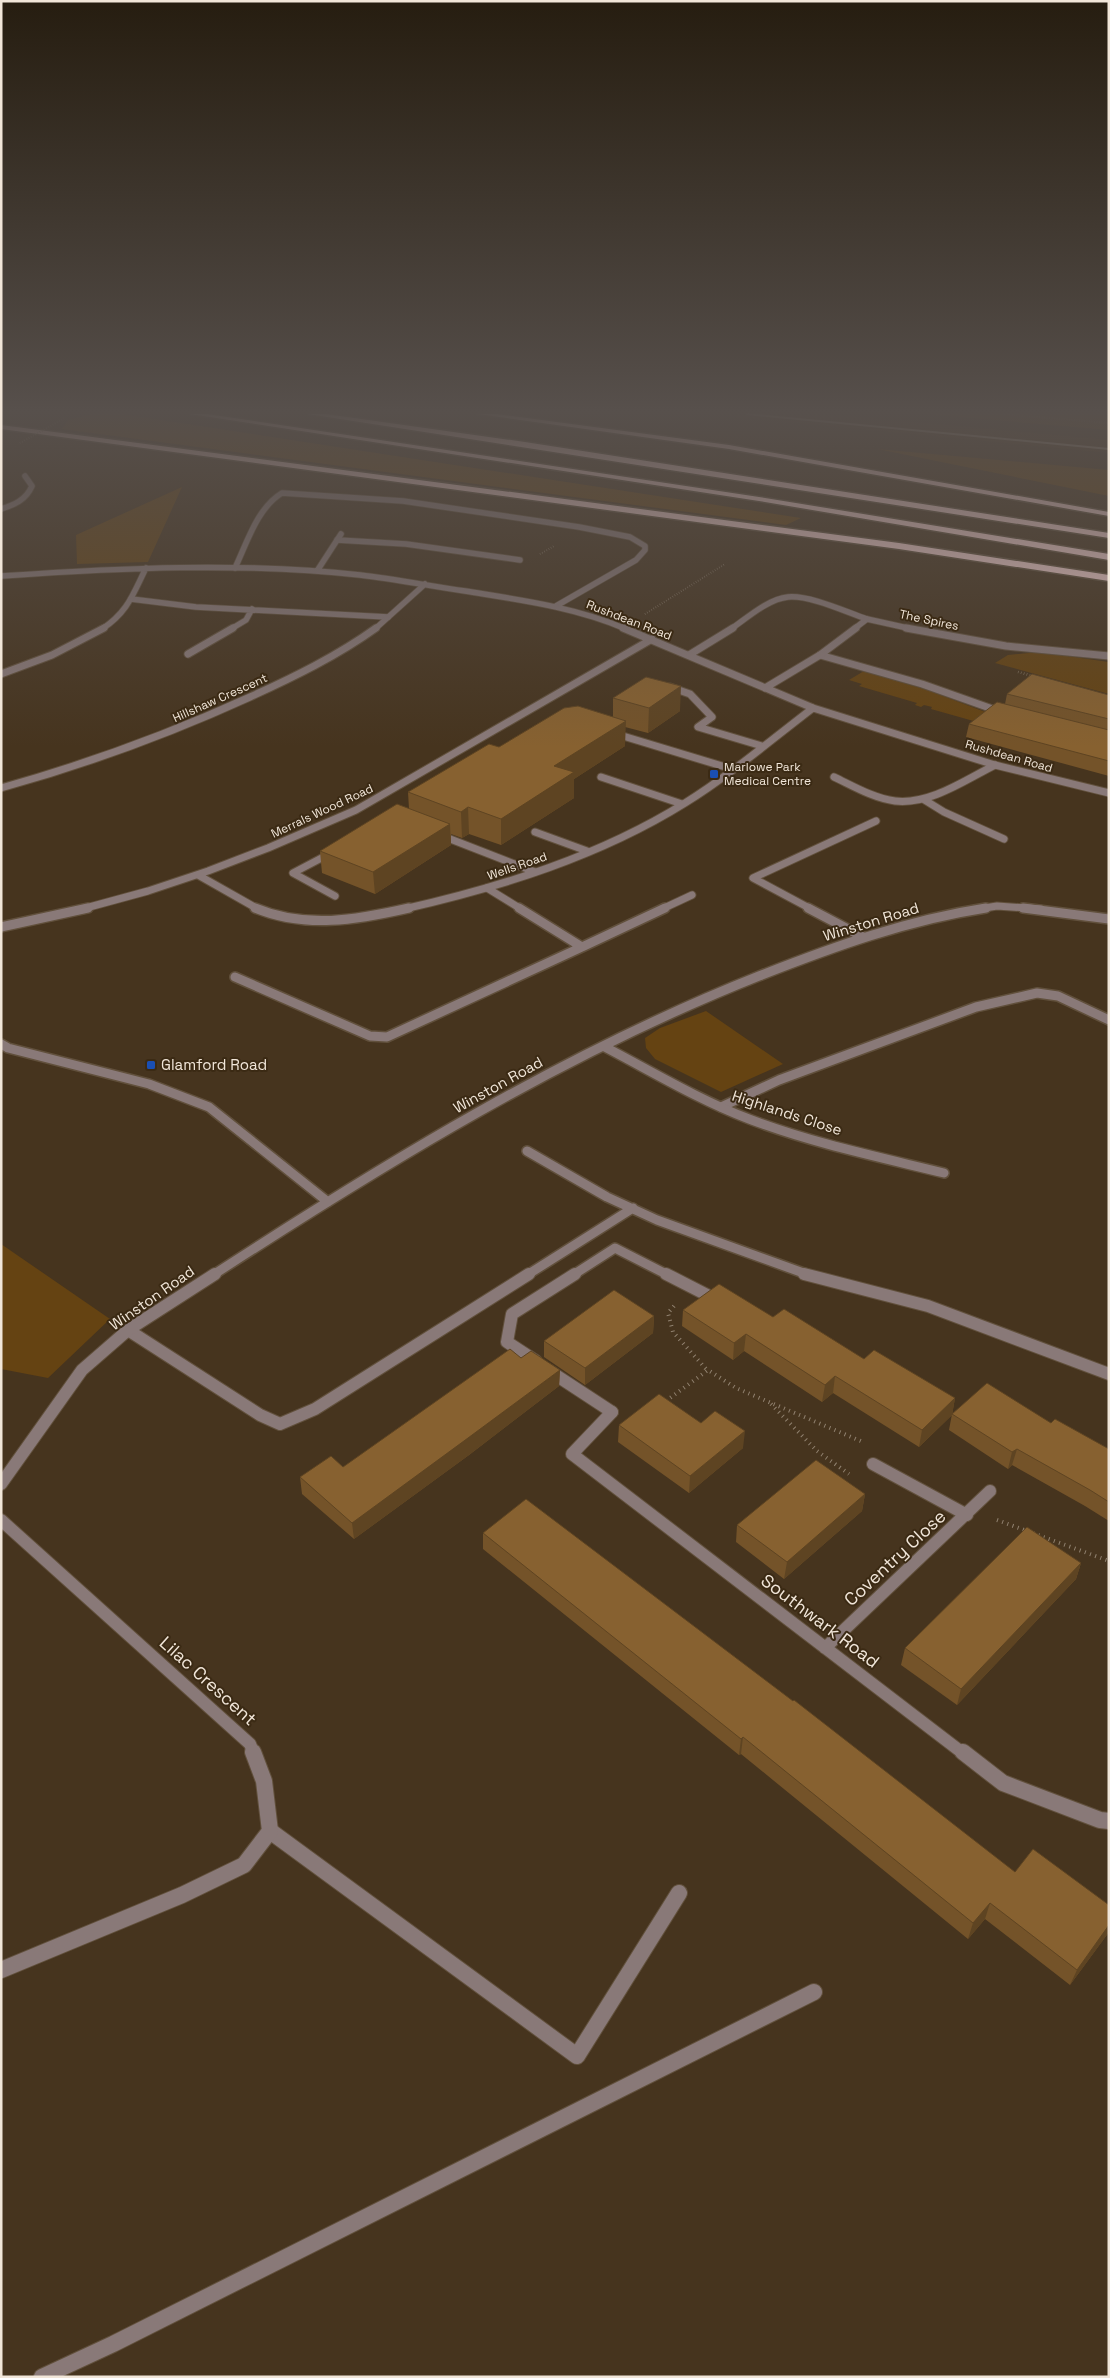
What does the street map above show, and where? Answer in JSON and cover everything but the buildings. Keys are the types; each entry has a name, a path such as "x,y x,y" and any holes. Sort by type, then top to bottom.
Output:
{"highway":[{"path":"741,525 870,542 1109,578"},
{"path":"915,525 1109,557"},
{"path":"1039,525 1109,536"}],"street":[{"path":"235,568 256,525"},
{"path":"556,606 636,560 645,550 645,546 630,537 565,525"},
{"path":"317,571 341,534"},
{"path":"337,540 377,540 406,543 520,560"},
{"path":"1,674 39,661 78,643 108,624 129,605 146,568"},
{"name":"Rushdean Road","path":"1,576 146,568 235,568 317,571 425,584 556,606 624,627 813,708 994,765 1109,793"},
{"name":"Hillshaw Crescent","path":"1,788 52,774 142,744 286,681 345,649 388,618 425,584"},
{"name":"The Spires","path":"689,655 775,601 790,596 809,600 868,619 946,636 999,645 1109,656"},
{"path":"131,599 196,607 388,618"},
{"path":"188,654 246,620 252,609"},
{"path":"765,688 820,655 868,619"},
{"name":"Merrals Wood Road","path":"1,927 116,900 198,875 315,829 356,810 652,639"},
{"path":"820,655 922,684 980,706 1012,715"},
{"path":"664,685 690,694 712,717 698,727 762,746"},
{"name":"Wells Road","path":"198,875 236,899 263,911 291,919 327,922 360,919 487,888 535,872 622,837 682,804 813,708"},
{"path":"602,730 732,769"},
{"path":"834,777 878,797 897,802 923,799 994,765"},
{"path":"601,776 682,804"},
{"path":"923,799 944,812 1004,839"},
{"path":"863,937 753,878 876,821"},
{"path":"536,832 587,851"},
{"path":"433,833 535,872"},
{"path":"335,896 293,873 336,850"},
{"path":"487,888 582,947"},
{"path":"235,977 370,1036 387,1037 692,895"},
{"name":"Winston Road","path":"1,1484 82,1370 128,1330 328,1202 487,1106 603,1046 684,1006 863,937 947,914 997,906 1041,909 1109,919"},
{"path":"721,1108 779,1080 976,1007 1037,993 1058,996 1109,1020"},
{"path":"1,1044 8,1048 149,1084 209,1107 328,1202"},
{"name":"Highlands Close","path":"603,1046 721,1108 808,1138 944,1173"},
{"path":"527,1151 606,1197 657,1220 797,1272 928,1306 1109,1374"},
{"path":"128,1330 260,1415 280,1424 315,1409 330,1400 633,1208"},
{"name":"Southwark Road","path":"690,1286 615,1248 512,1314 507,1342 612,1412 572,1454 1002,1783 1109,1822"},
{"path":"690,1286 711,1297"},
{"name":"Coventry Close","path":"873,1464 967,1515"},
{"name":"Coventry Close","path":"825,1648 990,1492"},
{"name":"Lilac Crescent","path":"1,1520 250,1744 264,1781 270,1831"},
{"path":"1,1970 182,1895 244,1865 270,1831 577,2056 679,1893"},
{"path":"42,2377 113,2344 814,1992"}],"path":[{"path":"624,627 725,564"},
{"path":"1013,670 1037,677"},
{"path":"690,1286 668,1314 673,1332 708,1370 736,1388 771,1404 888,1452 855,1478 817,1451 771,1404"},
{"path":"664,1402 708,1370"},
{"path":"967,1515 1005,1521 1109,1560"}],"shaded area":[{"path":"98,525 165,525 148,562 77,564 76,535"},
{"path":"1039,652 1109,662 1109,694 995,663 1008,655"},
{"path":"864,671 927,690 988,713 977,722 931,709 932,707 924,705 921,707 915,705 917,703 859,686 862,684 849,680"},
{"path":"706,1011 783,1064 721,1092 655,1059 646,1048 645,1038 660,1028"},
{"path":"1,1244 110,1319 48,1378 1,1369"}],"place":[{"name":"Marlowe Park Medical Centre","path":"714,774"},
{"name":"Glamford Road","path":"151,1065"}]}
